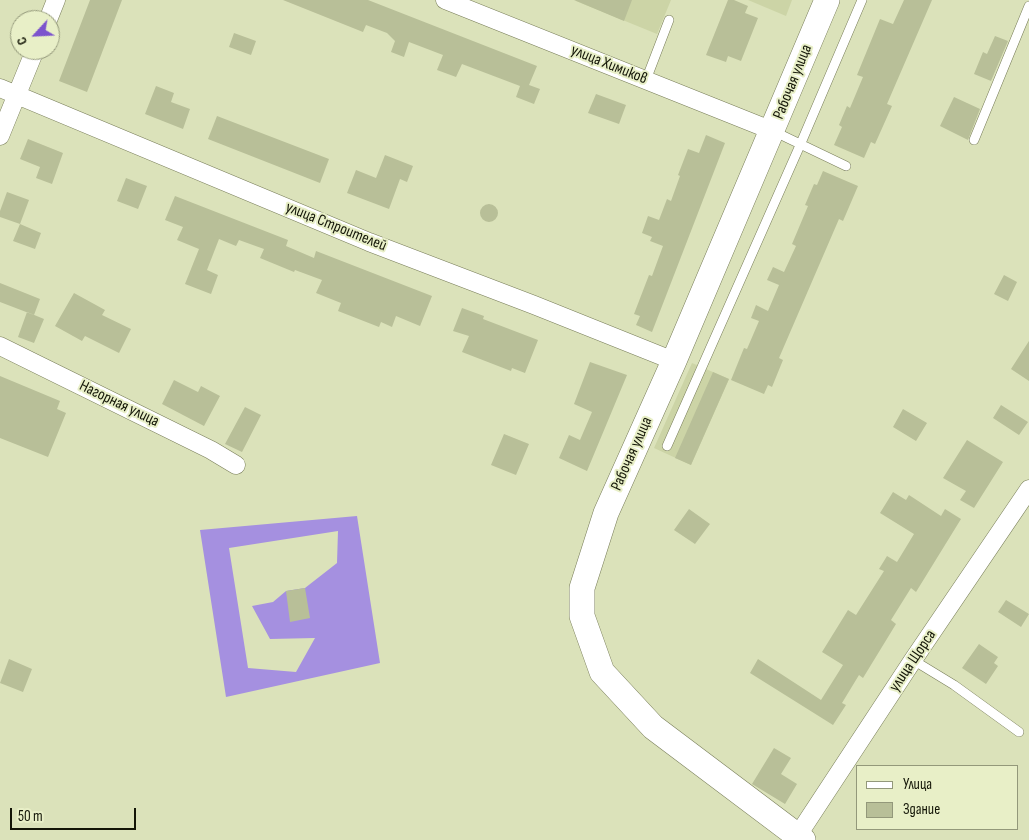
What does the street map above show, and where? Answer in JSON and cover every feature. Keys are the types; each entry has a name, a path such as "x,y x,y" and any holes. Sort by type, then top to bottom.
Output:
{"main road":[{"name":"Рабочая улица","path":"801,837 653,727 602,672 582,616 582,588 606,513 674,361 827,0"}],"street":[{"name":"улица Химиков","path":"445,0 773,131"},
{"path":"0,136 31,60"},
{"name":"улица Строителей","path":"0,88 369,242 674,361"},
{"name":"Нагорная улица","path":"0,346 161,425 236,465"},
{"name":"улица Щорса","path":"801,837 913,660 1029,489"}],"lane":[{"path":"667,446 802,143 862,0"},
{"path":"974,140 1029,6"},
{"path":"646,80 669,20"},
{"path":"773,131 802,143 846,166"},
{"path":"913,660 954,685 1019,732"}],"shaded area":[{"path":"577,0 671,0 657,34"},
{"path":"748,0 792,0 786,16"},
{"path":"692,363 729,379 691,465 654,448"},
{"path":"357,516 380,663 226,697 200,530","holes":["338,531 337,563 305,588 286,591 273,602 252,606 270,639 315,638 296,672 248,668 229,548"]}],"building":[{"path":"90,0 122,0 87,92 59,81"},
{"path":"283,0 368,0 537,66 529,85 540,89 534,104 516,97 520,86 462,64 456,77 437,70 443,55 409,42 404,57 391,52 395,41 387,33 366,25 363,32"},
{"path":"574,0 632,0 624,21"},
{"path":"728,0 734,0 748,6 745,13 758,18 741,61 728,56 726,62 706,55"},
{"path":"904,0 932,0 887,104 892,106 875,144 871,142 864,158 834,145 842,127 839,125 847,106 850,108 863,77 857,75 880,19 893,24"},
{"path":"234,33 256,41 251,55 229,47"},
{"path":"995,36 1008,41 991,81 974,74 983,52 987,54"},
{"path":"156,86 174,93 171,102 190,109 183,129 145,114"},
{"path":"596,94 626,105 619,124 588,113"},
{"path":"954,97 980,109 968,140 940,126"},
{"path":"217,116 329,159 320,183 208,139"},
{"path":"706,135 725,143 652,332 636,325 640,316 634,314 649,275 652,276 663,246 650,241 652,237 642,233 648,216 659,220 667,199 671,201 688,149 699,153"},
{"path":"28,139 63,153 52,184 36,178 40,167 20,159"},
{"path":"385,155 413,166 407,182 400,179 389,209 347,193 356,170 376,178"},
{"path":"823,171 858,186 843,221 839,219 779,358 783,360 772,387 768,385 764,394 731,380 744,348 747,349 759,321 751,318 756,305 768,311 779,285 767,280 773,267 784,272 796,246 792,244 808,206 805,205 814,184 817,185"},
{"path":"126,178 147,186 138,209 117,201"},
{"path":"7,192 29,200 20,224 0,217 0,211"},
{"path":"175,196 288,240 286,246 314,258 316,251 432,296 420,326 396,316 392,327 381,322 379,327 338,311 341,303 316,293 322,280 295,270 294,272 260,258 264,249 239,240 236,246 219,239 207,270 218,275 211,294 185,284 199,249 177,240 183,227 165,220"},
{"path":"489,204 495,207 498,213 495,219 489,222 483,219 480,213 483,207"},
{"path":"20,224 41,233 35,249 13,241"},
{"path":"1004,275 1017,282 1008,301 994,294"},
{"path":"0,283 40,299 34,315 0,302"},
{"path":"74,293 105,310 102,315 131,329 119,353 85,336 82,341 55,326"},
{"path":"462,308 484,316 483,319 538,340 525,373 512,368 511,371 462,352 469,336 453,331"},
{"path":"27,312 44,319 34,343 18,337"},
{"path":"1029,341 1029,381 1011,369"},
{"path":"590,362 627,375 587,471 559,458 569,435 580,440 592,412 574,404"},
{"path":"713,372 729,379 691,465 675,458"},
{"path":"0,376 60,401 57,409 66,413 48,457 0,438"},
{"path":"174,380 198,392 201,386 220,396 204,426 162,404"},
{"path":"1001,405 1028,422 1019,435 993,418"},
{"path":"245,407 261,415 242,452 225,444"},
{"path":"903,409 927,423 916,441 893,427"},
{"path":"504,434 529,444 516,475 491,465"},
{"path":"967,440 1003,462 974,508 960,500 966,491 943,478"},
{"path":"893,492 906,500 909,495 941,516 945,509 961,519 916,592 911,588 891,620 896,624 863,678 859,675 842,703 846,705 833,725 750,673 758,659 821,700 843,665 822,652 848,610 856,615 884,571 879,569 887,556 897,562 914,534 880,513"},
{"path":"689,509 710,524 695,544 674,530"},
{"path":"305,588 310,618 290,622 286,591"},
{"path":"1006,600 1029,614 1021,627 998,612"},
{"path":"979,644 998,657 994,663 998,666 986,684 962,668"},
{"path":"9,659 32,669 23,692 0,683"},
{"path":"774,748 791,758 781,774 797,784 785,804 752,784"}]}
